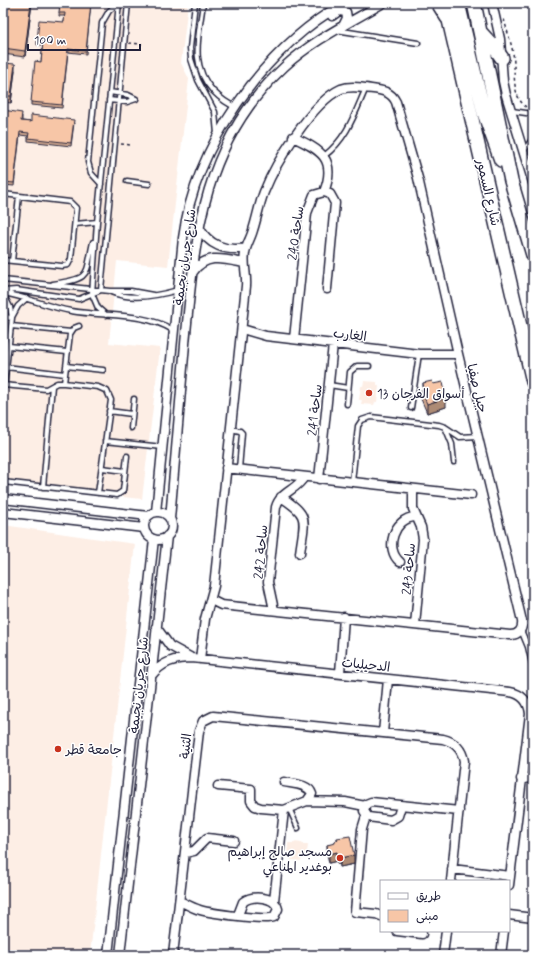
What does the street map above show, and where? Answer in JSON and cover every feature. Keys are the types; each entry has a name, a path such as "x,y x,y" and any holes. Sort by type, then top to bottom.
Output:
{"main road":[{"name":"شارع السمور","path":"445,3 533,382"},
{"path":"458,3 488,127 498,155 511,181"},
{"name":"شارع السمور","path":"474,3 511,181 533,255"},
{"path":"481,33 502,58"}],"street":[{"name":"شارع جريان نجيمة","path":"152,514 163,447 183,238 189,207 201,170 217,137 236,107 270,63 305,31 344,3"},
{"name":"شارع جريان نجيمة","path":"170,519 192,273 199,227 214,174 229,140 248,109 284,67 311,45 383,3"},
{"path":"435,3 451,27"},
{"path":"492,3 500,38 503,81 533,182"},
{"path":"305,31 310,31 342,10 346,12 348,16 339,28"},
{"name":"جبل صفيا","path":"196,658 214,586 242,329 246,281 244,263 246,248 266,188 294,137 317,110 337,92 351,87 387,92 393,96 396,102 418,178 458,354 522,621 521,630"},
{"path":"294,137 315,147 324,156 328,164 329,175 324,192 332,197 335,203 327,289"},
{"name":"ساحة 240","path":"294,339 307,213 314,195 324,192"},
{"path":"199,227 211,243 234,249 246,248"},
{"path":"192,273 200,264 211,258 244,263"},
{"name":"الغارب","path":"242,329 261,336 419,354 458,354"},
{"name":"ساحة 241","path":"319,479 333,344"},
{"path":"226,468 471,495"},
{"path":"300,553 303,516 297,507 281,497 301,482 304,477"},
{"name":"ساحة 243","path":"413,489 412,505 415,516 421,527 423,539 415,625"},
{"name":"ساحة 242","path":"274,610 270,597 269,575 276,507 281,497"},
{"path":"3,499 164,514 170,519 172,526 167,536 161,540 154,539 147,535 144,528 144,522 152,514"},
{"path":"47,518 49,504"},
{"path":"3,512 144,528"},
{"name":"ساحة 243","path":"400,562 395,557 393,550 395,530 403,520 415,516"},
{"name":"شارع جريان نجيمة","path":"120,955 167,536"},
{"name":"شارع جريان نجيمة","path":"108,955 154,539"},
{"path":"211,600 221,605 510,635 516,634 521,630"},
{"path":"340,673 344,617"},
{"name":"الدحيليات","path":"156,627 170,646 196,658"},
{"name":"الدحيليات","path":"151,676 159,667 169,661 196,658 514,693 524,699 531,710 521,779 510,880"},
{"path":"383,733 388,678"},
{"name":"الثنية","path":"173,955 199,731 201,724 205,719 217,716 443,739 456,745 462,752 464,761 451,880"},
{"path":"521,779 533,778"},
{"path":"284,782 306,787 311,790 312,794 307,801"},
{"path":"218,786 251,789 250,798 255,806 286,809 307,801 345,802 365,806 371,802 459,811"},
{"path":"365,806 364,811 366,816 362,829 355,912 380,916"},
{"path":"366,816 394,819 399,814 401,806"},
{"path":"180,901 200,910 272,918 278,909 274,901 286,809"},
{"path":"186,853 194,851 207,838 234,841"},
{"path":"452,869 510,876"},
{"path":"238,915 241,904 248,899 274,901"},
{"path":"510,915 533,918"},
{"path":"405,932 422,934"},
{"path":"443,955 446,932"},
{"path":"501,955 504,932"}],"lane":[{"path":"106,315 98,308 92,294 94,290 97,222 118,3"},
{"path":"101,184 91,173 88,162 102,23 109,11 118,3"},
{"path":"101,290 128,3"},
{"path":"195,3 190,48 191,60 198,80 214,107 217,137"},
{"path":"203,3 197,52 198,67 208,85 217,95 228,104 236,107"},
{"path":"339,28 418,43"},
{"path":"324,156 338,144 345,134 366,88"},
{"path":"109,100 127,102 136,98 110,92"},
{"path":"511,111 531,114"},
{"path":"524,151 533,138"},
{"path":"127,181 149,184"},
{"path":"3,194 72,202 76,208 72,259 68,265 62,266 3,260"},
{"path":"12,261 19,196"},
{"path":"75,224 97,222"},
{"path":"45,285 72,281 84,275 90,263 92,247 96,234"},
{"path":"3,280 110,291 130,296 153,295 178,290"},
{"path":"3,293 16,290 74,299 101,290"},
{"path":"3,293 28,298 64,310 154,321 175,331"},
{"path":"3,293 10,307 12,318 4,385 44,389 57,383 64,383 104,389 110,397 98,493"},
{"path":"12,318 18,306 28,298"},
{"path":"3,317 12,318"},
{"path":"11,326 71,332 79,326"},
{"path":"64,383 71,332"},
{"path":"9,346 68,352"},
{"path":"411,408 419,354"},
{"path":"66,366 103,370"},
{"path":"347,404 349,374 352,369 360,366 369,366"},
{"path":"6,367 65,374"},
{"path":"328,385 348,388"},
{"path":"43,487 52,386"},
{"path":"131,428 134,399"},
{"path":"109,411 132,414"},
{"path":"352,482 358,426 365,418 371,417 445,427 460,436 478,436"},
{"path":"445,427 452,444 454,462"},
{"path":"231,429 240,430 242,433 238,470"},
{"path":"105,441 163,447"},
{"path":"3,482 98,493 121,494 124,489 127,456"},
{"path":"102,468 125,471"},
{"path":"521,630 528,648 533,668"},
{"path":"286,809 298,828"}],"path":[{"path":"504,17 513,55 513,75 518,98 531,114 533,134"}],"shaded area":[{"path":"3,3 188,3 181,63 189,79 168,266 117,261 109,343 160,348 142,499 3,485"},
{"name":"أسواق الفرجان 13","path":"364,381 377,382 377,386 379,386 377,402 375,402 374,405 361,404 362,400 359,400 361,386 363,386"},
{"name":"جامعة قطر","path":"3,525 135,544 90,955 3,955"},
{"path":"293,842 308,845 306,859 302,858 301,861 291,860 291,857 287,857 288,843"}],"building":[{"path":"3,3 31,3 25,51 3,48"},
{"path":"60,3 91,3 86,51 68,49 62,105 31,102 35,61 41,62 43,42 37,42 39,20 64,22 65,13 59,13"},
{"path":"3,63 15,64 11,96 3,96"},
{"path":"3,110 22,113 21,121 31,122 31,115 74,120 71,143 28,138 29,133 20,132 14,183 3,182"},
{"path":"432,381 433,384 443,382 446,398 427,404 421,390 424,390 423,383"},
{"path":"350,836 354,855 340,858 340,855 337,855 337,852 329,854 327,845 335,843 335,841 338,840 337,838"}],"place":[{"name":"أسواق الفرجان 13","path":"369,393"},
{"name":"جامعة قطر","path":"58,749"},
{"name":"مسجد صالح إبراهيم بوغدير المناعي","path":"340,858"}]}
